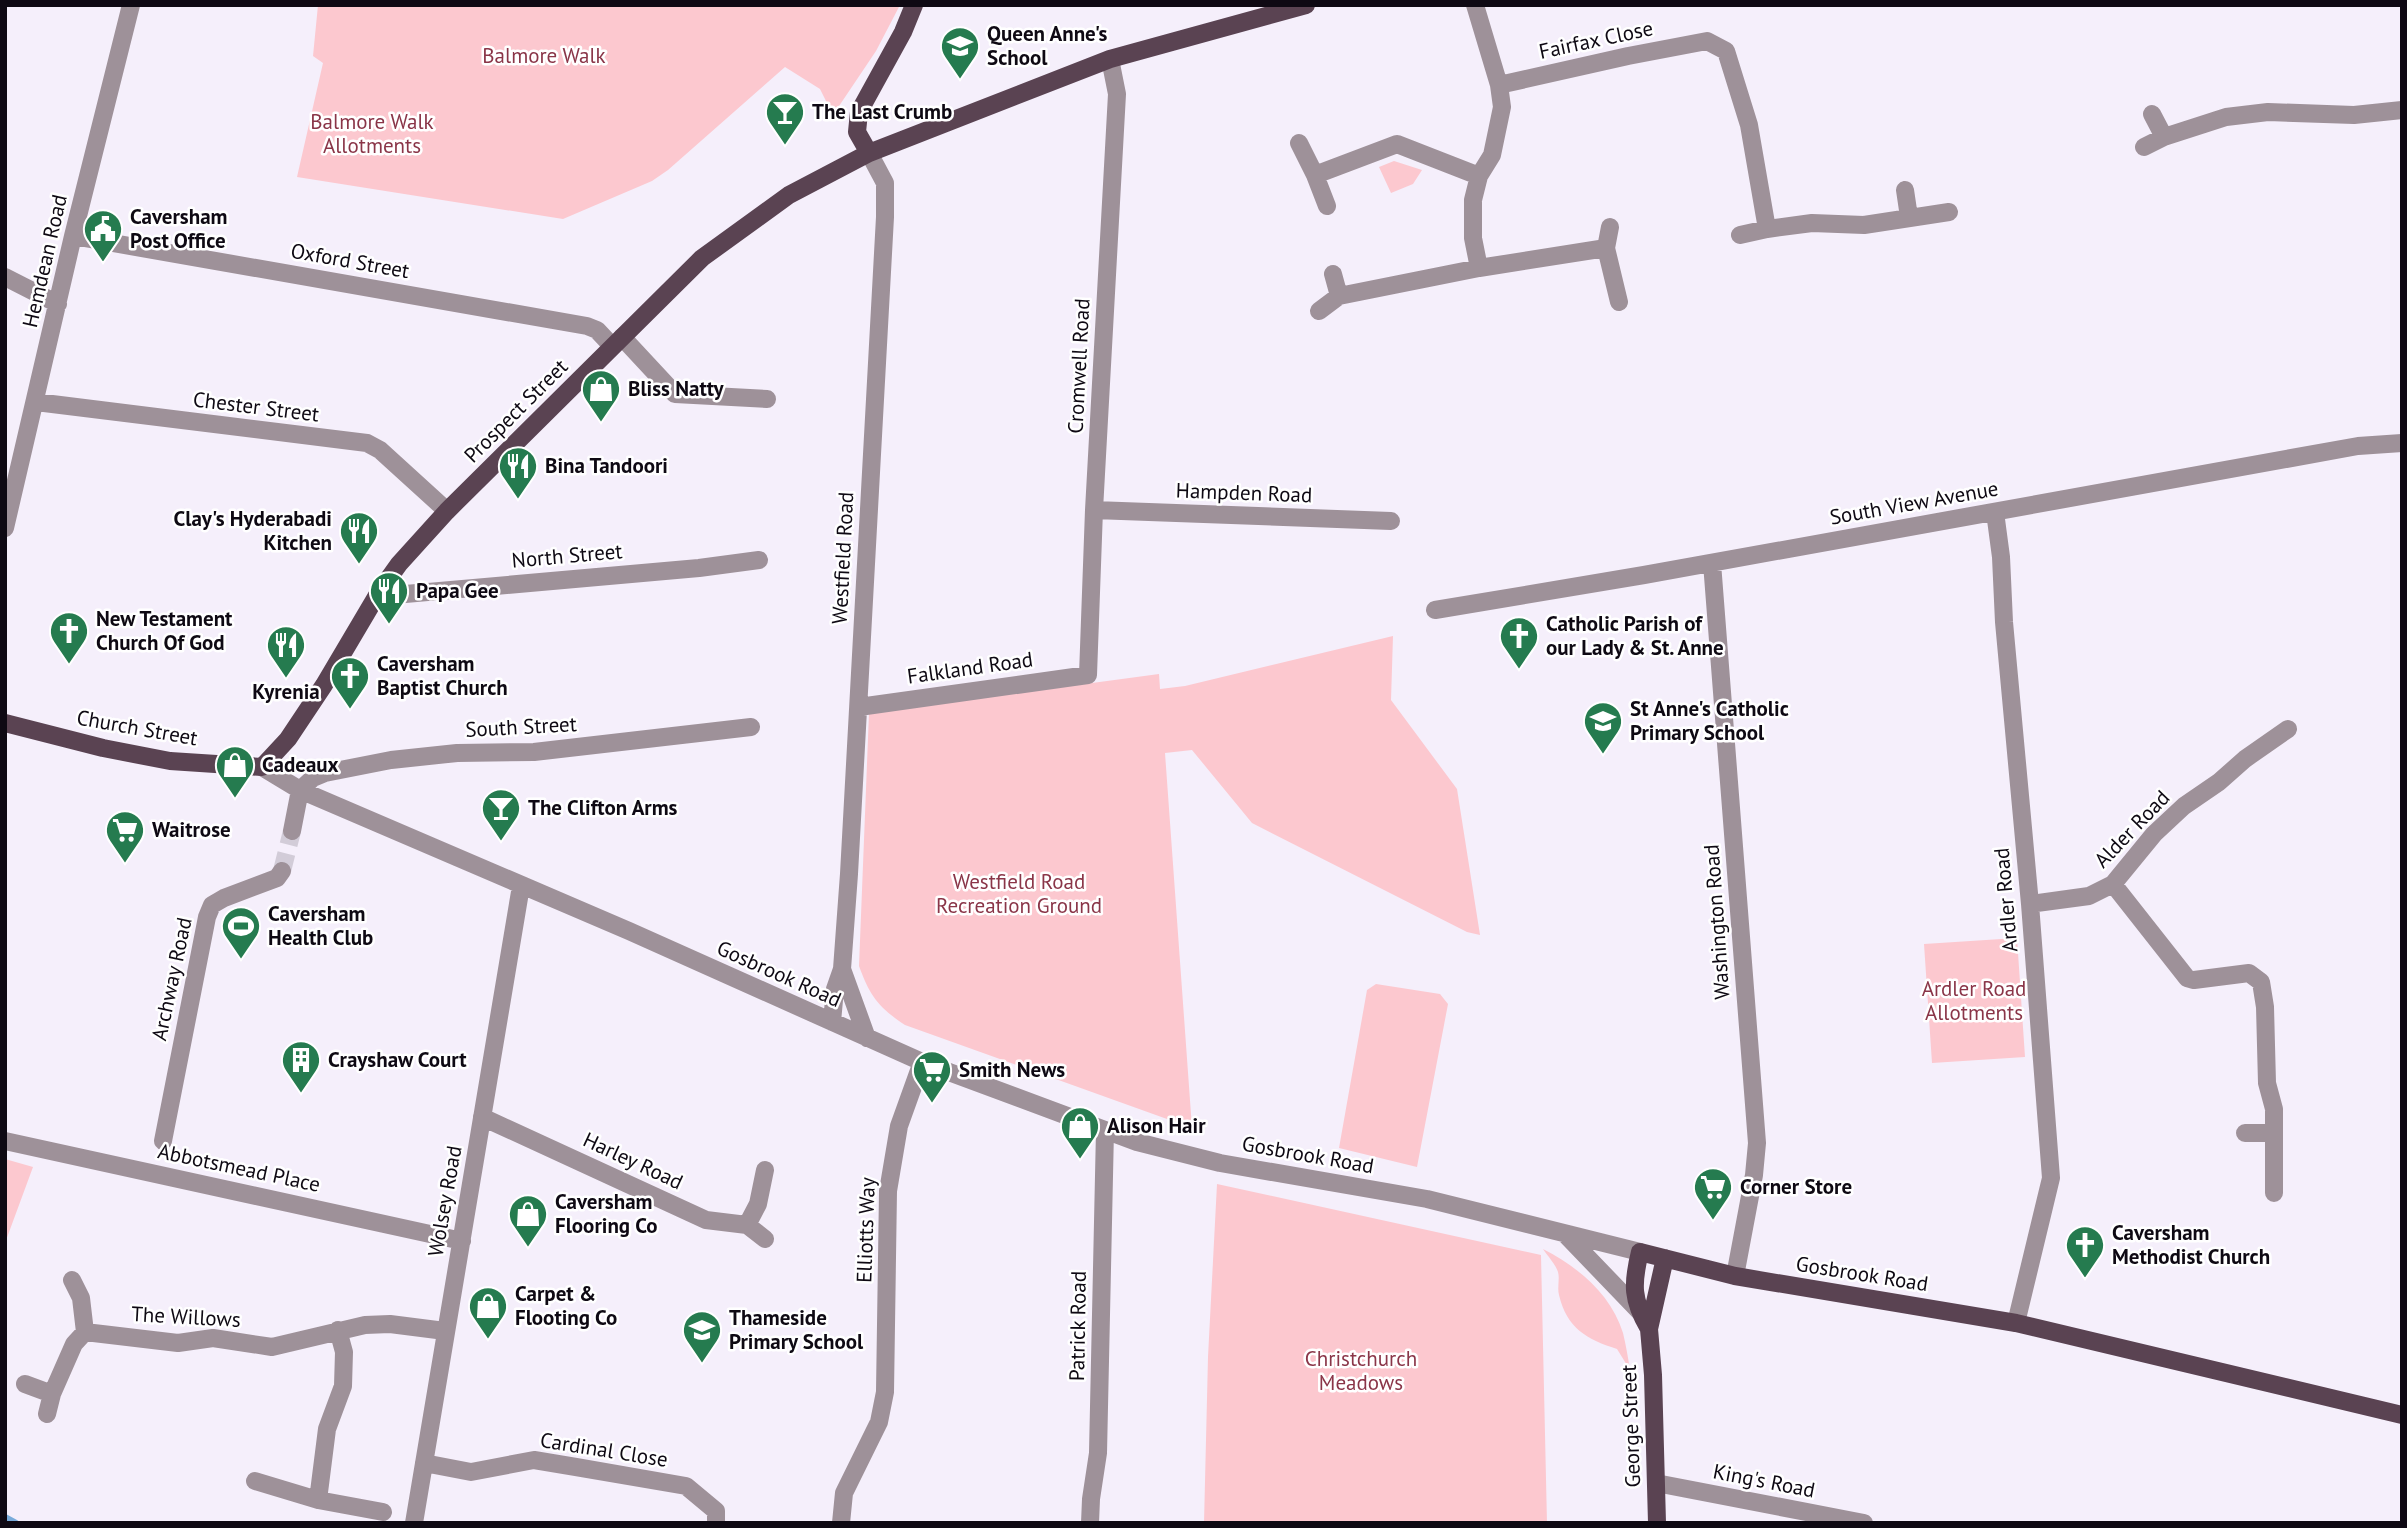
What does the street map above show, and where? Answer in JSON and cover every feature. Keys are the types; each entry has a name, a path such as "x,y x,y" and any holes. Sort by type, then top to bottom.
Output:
{"main road":[{"path":"869,153 857,132 859,112 903,32 914,5"},
{"name":"Prospect Street","path":"262,767 295,728 399,564 447,511 702,258 789,195 869,153 1110,59 1307,5"},
{"name":"Church Street","path":"5,723 103,748 170,761 262,767"},
{"name":"Gosbrook Road","path":"1640,1252 1735,1276 2016,1323 2402,1415"},
{"name":"George Street","path":"1640,1252 1634,1290 1640,1312 1649,1329"},
{"name":"George Street","path":"1657,1523 1653,1375 1649,1329 1665,1258"}],"street":[{"name":"Hemdean Road","path":"5,528 73,236 131,5"},
{"path":"1475,5 1499,85 1502,107 1492,155 1479,176 1473,200 1473,238 1479,268"},
{"name":"Fairfax Close","path":"1499,85 1707,41 1726,51 1749,125 1767,229"},
{"name":"Cromwell Road","path":"1088,676 1094,510 1117,94 1110,59"},
{"path":"2144,148 2164,136 2226,117 2267,111 2354,115 2402,110"},
{"path":"2152,114 2164,136"},
{"path":"1299,143 1327,206"},
{"path":"1315,175 1397,144 1408,146 1479,176"},
{"name":"Westfield Road","path":"832,1023 835,989 842,969 885,218 885,183 869,153"},
{"path":"1905,190 1909,218"},
{"path":"1740,235 1812,223 1864,225 1949,212"},
{"path":"1610,227 1606,248 1619,302"},
{"name":"Oxford Street","path":"73,236 587,326 617,341 676,394 767,399"},
{"path":"1319,311 1339,296 1479,268 1606,248"},
{"path":"1333,274 1339,296"},
{"path":"5,277 58,304"},
{"name":"Chester Street","path":"36,402 368,443 380,450 447,511"},
{"name":"South View Avenue","path":"1435,610 2358,446 2402,443"},
{"name":"Hampden Road","path":"1094,510 1391,521"},
{"name":"Ardler Road","path":"1996,512 2051,1178 2016,1323"},
{"name":"North Street","path":"379,592 394,595 699,568 759,560"},
{"name":"Washington Road","path":"1712,562 1757,1143 1754,1175 1735,1276"},
{"name":"Falkland Road","path":"859,707 1088,676"},
{"name":"South Street","path":"300,790 313,778 325,773 391,760 457,754 534,752 751,727"},
{"name":"Alder Road","path":"2029,904 2089,896 2113,884 2154,834 2184,806 2288,729"},
{"name":"Gosbrook Road","path":"262,767 300,790 629,931 922,1062 1137,1142 1209,1160 1412,1195 1640,1252"},
{"path":"292,831 300,790"},
{"name":"Archway Road","path":"163,1141 207,917 212,905 223,898 278,878 282,871"},
{"path":"2113,884 2187,978 2194,980 2249,973 2261,982 2265,1007 2267,1083 2274,1110 2274,1193"},
{"name":"Wolsey Road","path":"414,1523 521,886"},
{"name":"Westfield Road","path":"842,969 867,1038"},
{"name":"Elliotts Way","path":"841,1523 844,1493 879,1422 885,1392 888,1191 899,1126 922,1062"},
{"name":"Harley Road","path":"482,1118 706,1220 747,1225"},
{"name":"Patrick Road","path":"1090,1523 1098,1453 1105,1130"},
{"path":"2245,1133 2274,1133"},
{"name":"Abbotsmead Place","path":"5,1141 462,1241"},
{"path":"765,1170 758,1204 747,1225 765,1239"},
{"path":"1565,1234 1640,1312"},
{"path":"47,1414 52,1394 74,1344 85,1332 81,1298 72,1280"},
{"name":"The Willows","path":"85,1332 178,1343 212,1338 272,1347 365,1325 390,1324 445,1331"},
{"path":"318,1500 327,1429 343,1387 344,1352 338,1330"},
{"path":"25,1384 52,1394"},
{"name":"Cardinal Close","path":"424,1463 471,1472 534,1460 687,1486 716,1511 716,1523"},
{"path":"255,1481 318,1500 383,1512"},
{"name":"King's Road","path":"1656,1483 1864,1523"}],"green space":[{"path":"318,5 900,5 876,51 833,115 820,89 785,67 652,181 563,219 297,177 323,63 313,56"},
{"path":"1394,161 1422,170 1413,184 1391,193 1379,167"},
{"name":"Westfield Road Recreation Ground","path":"1393,636 1391,700 1457,789 1480,935 1467,932 1252,823 1192,750 1165,753 1192,1128 905,1025 876,1000 859,966 869,713 1159,674 1160,689 1185,686"},
{"name":"Ardler Road Allotments","path":"2017,938 2025,1057 1932,1063 1924,944"},
{"path":"1376,984 1440,994 1448,1004 1417,1167 1339,1148 1367,990"},
{"path":"5,1159 33,1167 5,1243"},
{"name":"Christchurch Meadows","path":"1217,1184 1541,1255 1547,1523 1204,1523 1208,1357"},
{"path":"1543,1249 1581,1273 1602,1294 1618,1319 1630,1370 1617,1349 1579,1331 1567,1316 1559,1295 1557,1269"}],"waterway":[{"path":"5,1517 16,1523"}],"tunnel":[{"path":"282,871 292,831"}],"place":[{"name":"Queen Anne's School","path":"960,80"},
{"name":"The Last Crumb","path":"785,146"},
{"name":"Caversham Post Office","path":"103,263"},
{"name":"Bliss Natty","path":"601,423"},
{"name":"Bina Tandoori","path":"518,500"},
{"name":"Clay's Hyderabadi Kitchen","path":"359,565"},
{"name":"Papa Gee","path":"389,625"},
{"name":"New Testament Church Of God","path":"69,665"},
{"name":"Catholic Parish of our Lady & St. Anne","path":"1519,670"},
{"name":"Kyrenia","path":"286,679"},
{"name":"Caversham Baptist Church","path":"350,710"},
{"name":"St Anne's Catholic Primary School","path":"1603,755"},
{"name":"Cadeaux","path":"235,799"},
{"name":"The Clifton Arms","path":"501,842"},
{"name":"Waitrose","path":"125,864"},
{"name":"Caversham Health Club","path":"241,960"},
{"name":"Crayshaw Court","path":"301,1094"},
{"name":"Smith News","path":"932,1104"},
{"name":"Alison Hair","path":"1080,1160"},
{"name":"Corner Store","path":"1713,1221"},
{"name":"Caversham Flooring Co","path":"528,1248"},
{"name":"Caversham Methodist Church","path":"2085,1279"},
{"name":"Carpet & Flooting Co","path":"488,1340"},
{"name":"Thameside Primary School","path":"702,1364"}],"park label":[{"name":"Balmore Walk","path":"544,56"},
{"name":"Balmore Walk Allotments","path":"372,134"}]}
